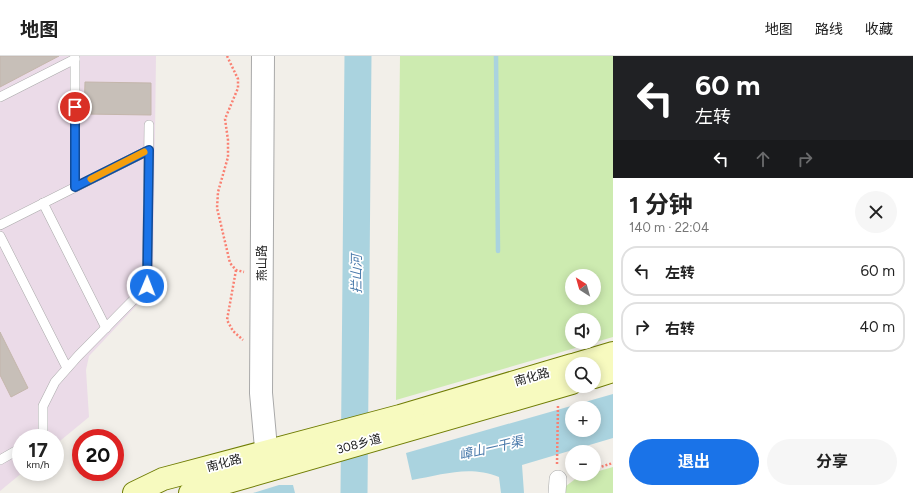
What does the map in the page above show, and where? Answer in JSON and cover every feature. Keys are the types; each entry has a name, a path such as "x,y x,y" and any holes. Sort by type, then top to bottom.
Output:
{"main road":[{"path":"600,357 613,353"},
{"name":"南化路","path":"401,424 565,367"},
{"path":"601,375 613,371"},
{"name":"南化路","path":"401,424 514,399 565,385"},
{"name":"308乡道","path":"316,446 401,424"},
{"name":"南化路","path":"134,493 164,479 267,460 316,446"},
{"name":"南化路","path":"190,493 267,460"}],"street":[{"name":"燕山路","path":"264,56 261,393 267,460"}],"lane":[{"path":"0,97 75,58 75,187"},
{"path":"43,429 43,406 48,394 68,368 147,286 149,125"},
{"path":"0,225 149,150"},
{"path":"43,203 106,328"},
{"path":"0,236 68,368"},
{"path":"0,460 12,453"}],"path":[{"path":"227,56 238,79 238,88 225,118 228,140 228,157 218,192 217,208 230,263 236,270 262,276"},
{"path":"236,270 227,320 233,331 261,352"},
{"path":"557,479 558,406"},
{"path":"601,467 613,463"}],"shaded area":[{"path":"0,56 156,56 153,288 89,356 86,370 89,417 74,429 72,429 72,431 64,438 64,429 12,429 12,481 0,491"}],"green space":[{"path":"400,56 613,56 613,337 601,340 601,313 565,313 565,349 572,349 396,400"},
{"path":"613,467 613,493 562,493 566,486 573,481 601,481 601,470"}],"water":[{"name":"嶂山一干渠","path":"613,394 613,438 589,445 565,445 565,452 522,465 524,493 501,493 499,477 488,473 466,471 412,480 406,453 565,408 565,437 601,437 601,401 588,401"},
{"path":"279,485 293,485 295,493 253,493"}],"building":[{"path":"0,56 59,56 0,87"},
{"path":"85,82 151,83 151,115 84,114"},
{"path":"0,332 28,388 11,397 0,375"}],"waterway":[{"name":"拦山河","path":"354,493 358,56"},
{"path":"496,56 498,251"}],"slow traffic":[{"path":"91,179 144,152"}],"route":[{"path":"75,107 75,187 149,150 147,286"}]}
